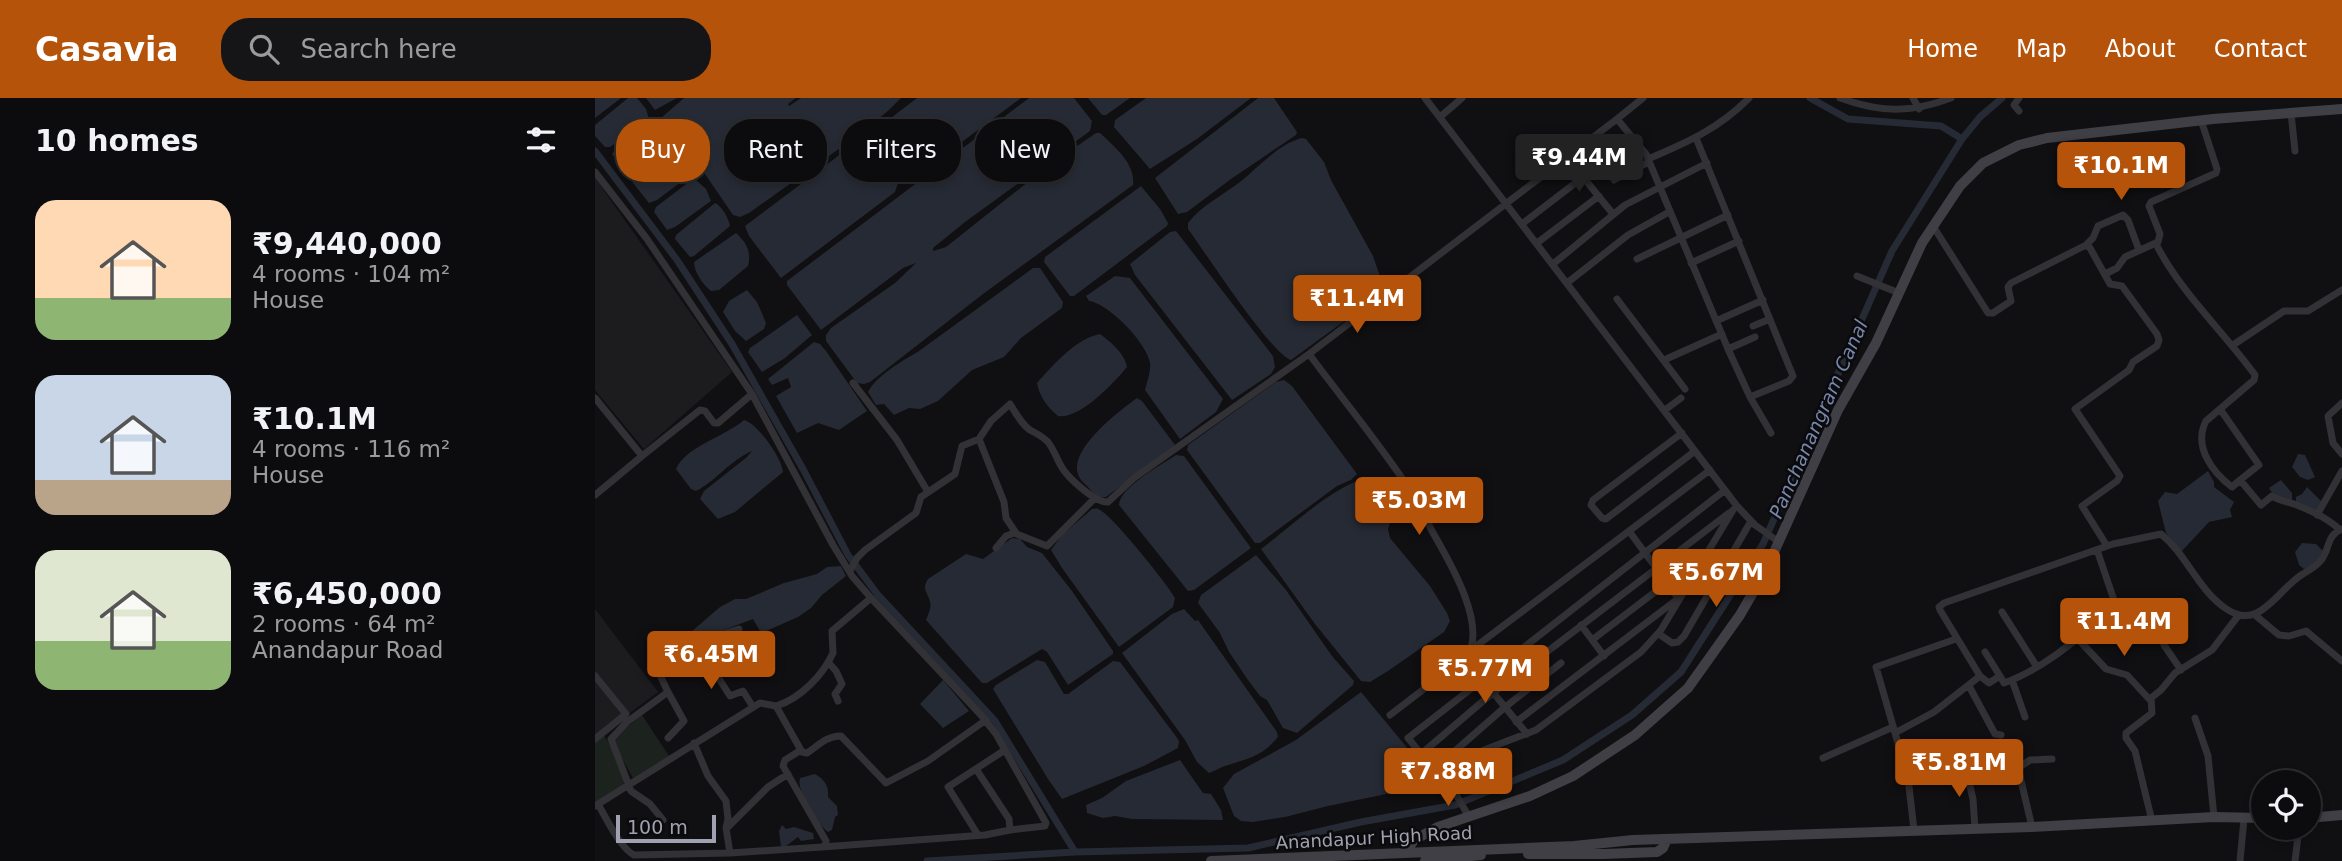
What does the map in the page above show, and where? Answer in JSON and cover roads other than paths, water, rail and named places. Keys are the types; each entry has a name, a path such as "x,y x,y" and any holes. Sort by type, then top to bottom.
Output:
{"main road":[{"path":"1406,856 1414,840 1425,833 1551,788 1573,776 1657,718 1688,688 1754,594 1776,540 1838,410 1876,343 1894,291 1933,226 1972,172 1996,155 2019,145 2047,138 2201,120 2342,109"},
{"path":"2321,817 2342,815"},
{"path":"1667,839 2032,827 2214,817 2251,818"},
{"name":"Anandapur High Road","path":"1211,861 1406,856 1667,839 1663,848 1657,852 1604,858 1501,854 1425,861"},
{"path":"1604,843 1604,858"}],"street":[{"path":"1425,98 1665,410 1725,490 1735,508 1776,540"},
{"path":"1440,117 1462,98"},
{"path":"851,568 857,558 916,513 918,501 955,474 962,446 979,439 991,421 1010,404 1027,428 1037,432 1056,452 1061,467 1094,499 1103,502 1113,498 1134,478 1309,354 1643,98"},
{"path":"1613,180 1722,123 1749,98"},
{"path":"1840,98 1878,109 1919,109 1949,98"},
{"path":"1913,98 1919,109"},
{"path":"2019,98 2014,105 2019,111"},
{"path":"2291,113 2295,151"},
{"path":"1617,119 1635,138 1649,161 1728,349 1750,397 1771,433"},
{"path":"2105,274 2117,268 2125,257 2156,244 2160,234 2150,204 2216,173 2201,120"},
{"path":"1523,224 1635,138"},
{"path":"1696,138 1793,376 1789,381 1750,397"},
{"path":"1566,156 1613,214"},
{"path":"1553,264 1613,214 1707,163"},
{"path":"595,172 647,239 752,394 832,545 870,598 986,720 1046,823 1045,827 978,835 822,847 730,853 630,853 596,805 753,707 766,703 776,706 801,750 807,753 819,743 841,736 886,783 928,761 986,720"},
{"path":"1537,243 1599,196"},
{"path":"1567,282 1628,235 1669,212"},
{"path":"1637,259 1728,215"},
{"path":"1933,226 1990,314 2011,301 2009,285 2086,245 2094,239 2098,226 2123,215 2128,220 2139,250"},
{"path":"1691,263 1739,241"},
{"path":"2156,244 2178,281 2233,345 2256,378 2206,421 2201,429 2202,448 2218,477 2232,487 2259,465 2220,409"},
{"path":"2086,245 2111,286 2122,286 2159,340 2157,346 2135,360 2129,370 2075,409 2120,476 2082,506 2107,546"},
{"path":"1857,276 1894,291"},
{"path":"2233,345 2284,311 2314,309 2342,290"},
{"path":"1617,299 1685,389"},
{"path":"1716,321 1763,300"},
{"path":"1753,326 1770,319"},
{"path":"1664,360 1722,334"},
{"path":"1728,349 1755,337"},
{"path":"1309,354 1414,495 1459,582 1473,634 1471,650"},
{"path":"853,383 897,440 928,492"},
{"path":"595,495 700,410 705,411 714,423 718,423 752,394"},
{"path":"595,398 642,456"},
{"path":"1665,410 1681,398"},
{"path":"2342,402 2328,416 2333,443 2342,454"},
{"path":"1682,433 1593,500 1591,505 1606,519 1695,451"},
{"path":"979,439 1005,502 1006,519 1016,533 1047,546 1094,499"},
{"path":"1390,715 1465,658 1471,650 1710,470"},
{"path":"2317,515 2339,482 2342,471"},
{"path":"2000,676 1989,683 1980,676 1940,610 1941,605 2107,546 2163,535 2207,593 2238,616 2255,615 2274,601 2284,588 2322,559 2332,535 2341,529 2294,504 2272,496 2261,505 2240,481"},
{"path":"1725,490 1408,738 1430,765 1439,765 1487,751 1527,734 1568,708 1641,652 1659,634 1735,508"},
{"path":"1421,754 1493,693 1735,508"},
{"path":"1659,634 1672,643 1678,642 1684,636 1753,523"},
{"path":"1629,531 1680,597"},
{"path":"996,548 1006,536 1016,533"},
{"path":"1985,652 2004,683 2056,657 2116,606 2097,550"},
{"path":"1592,640 1706,553"},
{"path":"1516,722 1680,597"},
{"path":"776,706 805,690 828,663 834,648 832,631 870,598"},
{"path":"2002,612 2037,667"},
{"path":"2255,615 2279,635 2289,636 2306,631 2342,660"},
{"path":"2150,700 2171,677 2212,650 2238,616"},
{"path":"1581,625 1604,656"},
{"path":"668,738 684,721 660,671 730,631 739,629"},
{"path":"2077,638 2106,669 2127,675 2150,700 2152,713 2126,733 2126,738 2135,751 2152,821"},
{"path":"1914,830 1909,786 1876,667 1956,639"},
{"path":"2164,645 2181,670"},
{"path":"699,648 730,696 743,691 753,707"},
{"path":"1465,658 1527,734"},
{"path":"828,663 841,678 842,684 835,694 838,701"},
{"path":"1439,765 1504,708 1562,663"},
{"path":"595,676 626,712 625,716 597,734"},
{"path":"1823,758 1922,720 1980,676"},
{"path":"2012,680 2025,717"},
{"path":"1969,686 1995,734 2001,734"},
{"path":"663,820 650,804 631,790 611,739 627,722 668,692"},
{"path":"2195,718 2208,756 2214,817"},
{"path":"694,743 708,776 726,801 730,853"},
{"path":"801,750 783,763 826,841 826,845 822,847"},
{"path":"978,835 948,787 1005,750"},
{"path":"2032,827 2018,768 2025,761 2052,759"},
{"path":"1439,765 1469,817"},
{"path":"1965,765 1973,799 1975,829"},
{"path":"976,769 1009,819 1010,830"},
{"path":"726,828 763,791 788,774"},
{"path":"2240,861 2244,818"},
{"path":"2295,861 2298,840"}],"waterway":[{"path":"1810,98 1848,119 1941,126 1962,139"},
{"name":"Panchanangram Canal","path":"927,861 1075,852 1248,848 1361,822 1455,805 1563,760 1632,715 1681,672 1763,544 1892,251 1962,139 1980,117 2002,98"},
{"path":"595,151 677,260 732,344 848,555 878,595 995,721 1075,852"}]}
